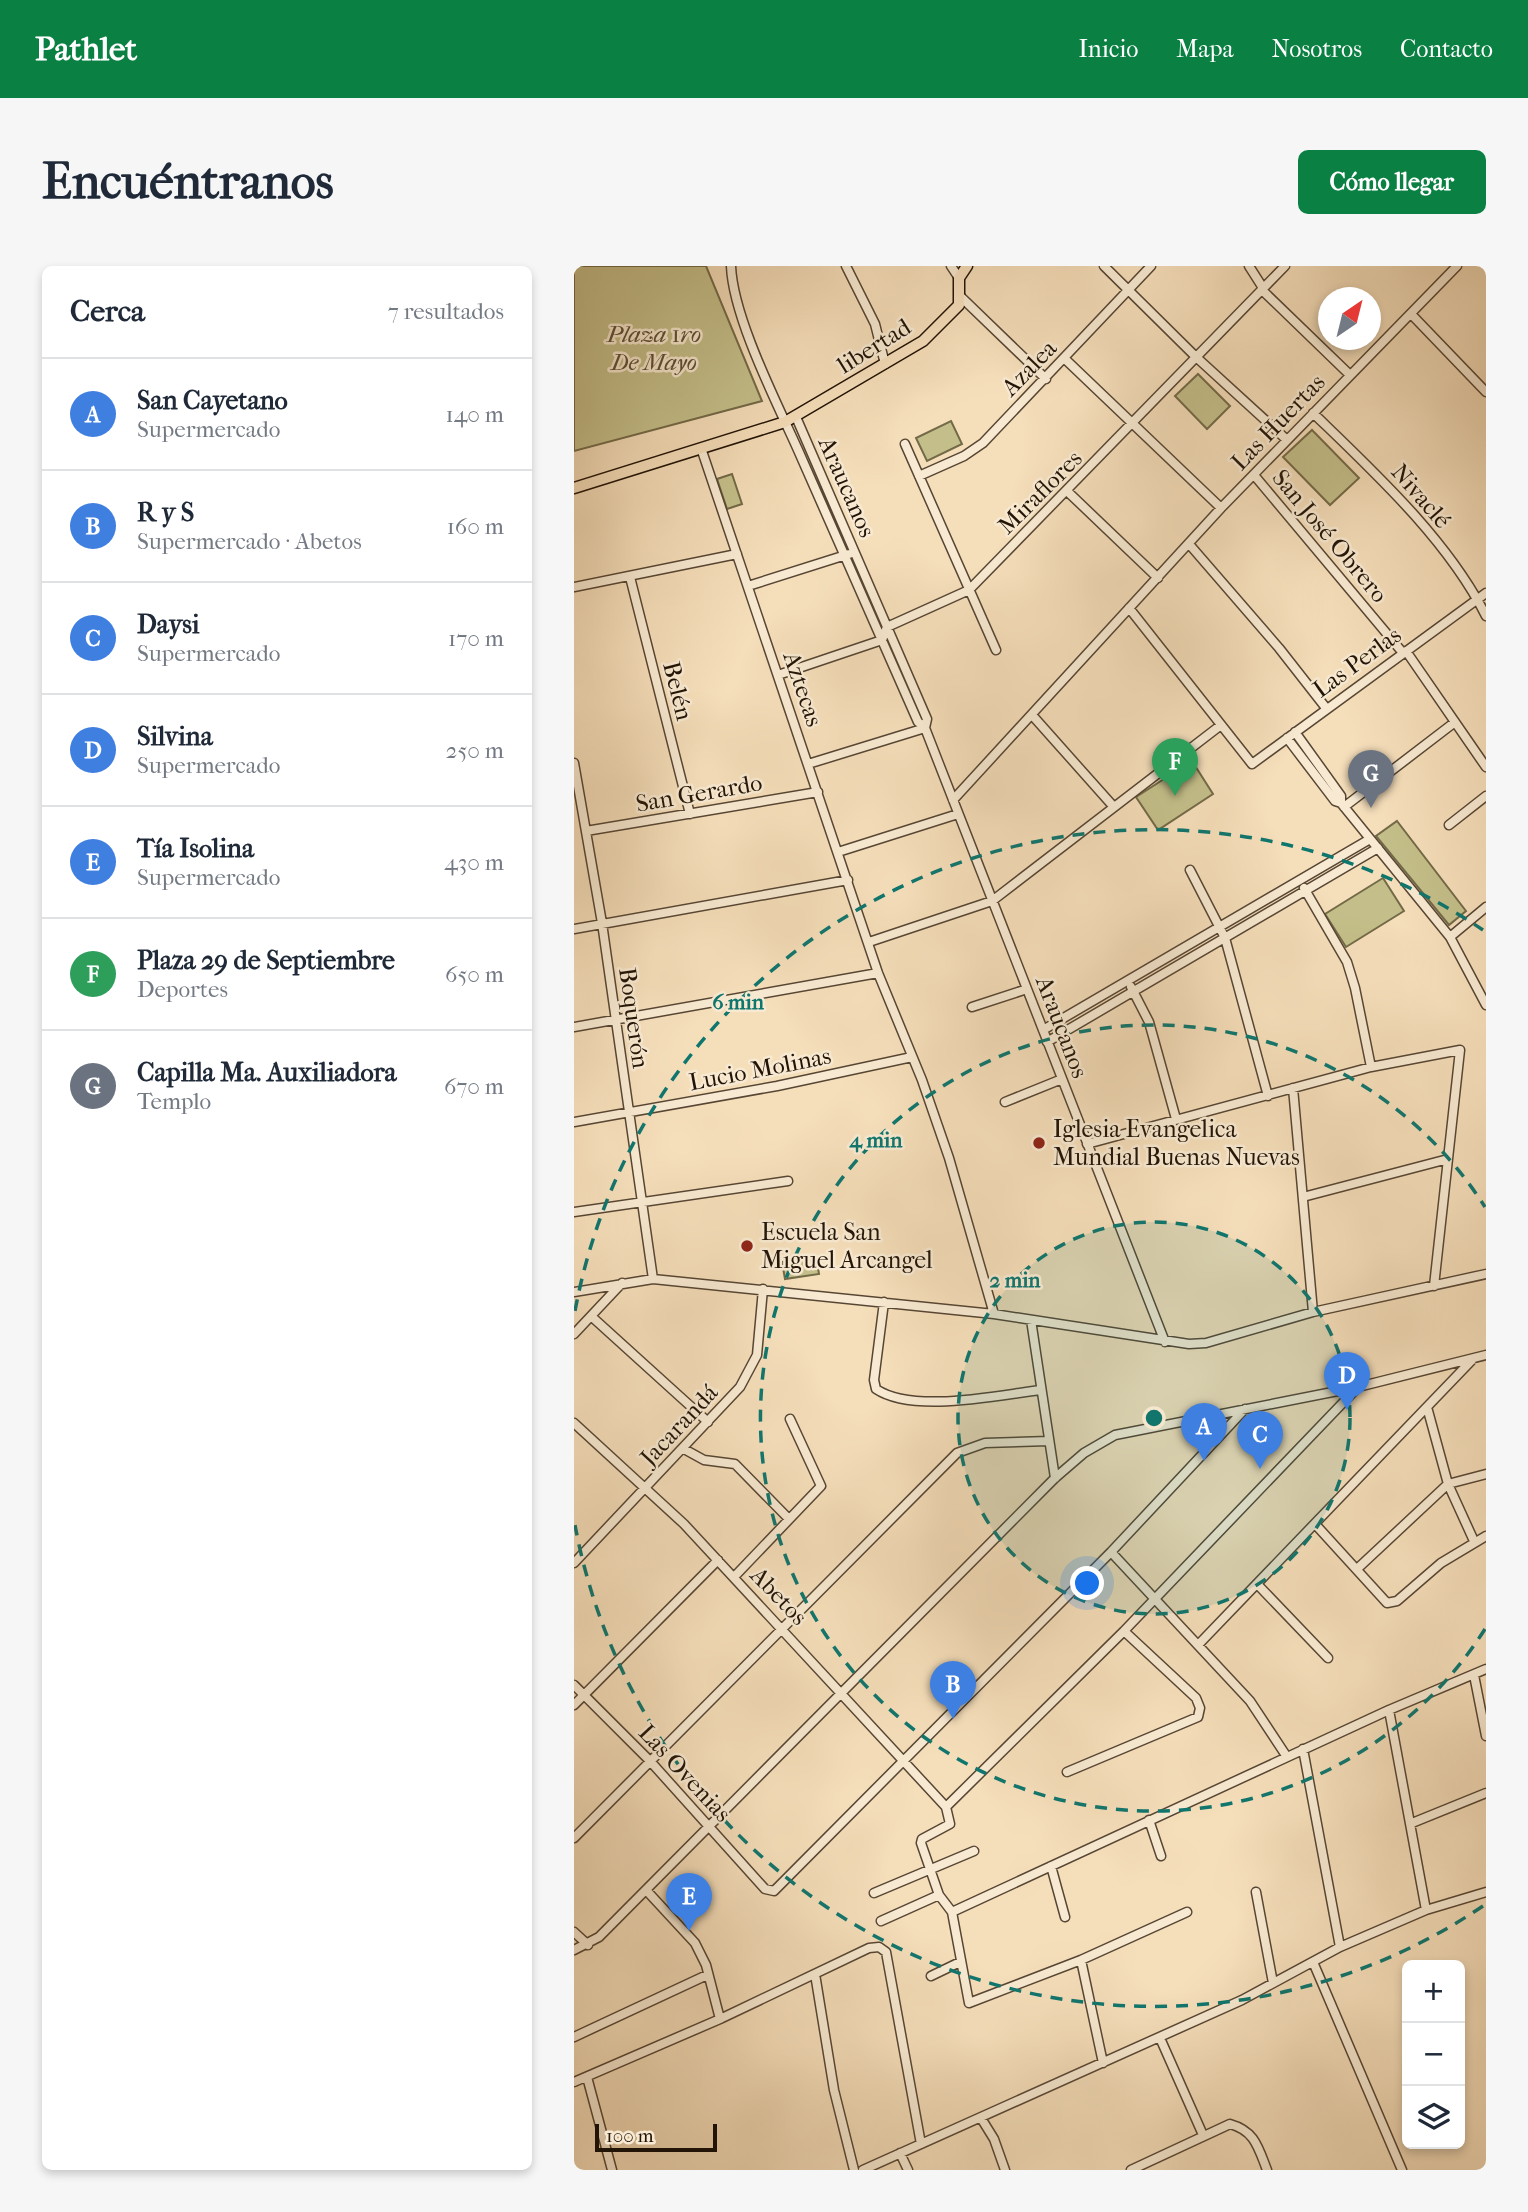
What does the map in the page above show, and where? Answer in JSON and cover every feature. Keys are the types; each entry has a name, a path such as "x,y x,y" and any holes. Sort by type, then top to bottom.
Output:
{"main road":[{"path":"961,297 959,278 967,266"},
{"name":"libertad","path":"574,488 790,419 885,365 932,334 951,315 961,297"}],"street":[{"path":"731,266 732,283 739,307 790,419"},
{"path":"846,266 875,324 885,365"},
{"path":"951,266 959,278"},
{"path":"1104,266 1195,356 1287,440"},
{"name":"Azalea","path":"919,476 964,456 983,443 1151,266"},
{"path":"1250,266 1263,289 1350,375"},
{"name":"Miraflores","path":"887,627 970,590 1285,266"},
{"name":"Las Huertas","path":"953,800 1221,508 1457,266"},
{"path":"961,297 1046,379"},
{"path":"1412,315 1486,393"},
{"path":"1065,359 1221,508"},
{"name":"Nivaclé","path":"1313,414 1379,477 1437,544 1478,599 1486,615"},
{"name":"Araucanos","path":"790,419 855,552 927,719 924,727"},
{"name":"Araucanos","path":"790,419 845,556 918,722 924,727 1165,1342"},
{"path":"905,444 996,650"},
{"name":"Aztecas","path":"701,448 878,973 949,1158 994,1314"},
{"name":"San José Obrero","path":"1254,475 1405,652 1486,767"},
{"path":"1068,492 1157,578"},
{"path":"1189,544 1279,648 1326,708"},
{"path":"748,586 855,552"},
{"path":"574,587 737,554"},
{"name":"Belén","path":"630,577 690,814"},
{"name":"Las Perlas","path":"1221,725 1252,764 1486,593"},
{"path":"869,942 992,901 1221,725 1129,608"},
{"path":"778,676 882,640 887,627"},
{"path":"1032,715 1113,806"},
{"path":"1342,805 1455,722"},
{"path":"808,764 924,727"},
{"path":"1295,732 1341,796 1342,805"},
{"path":"1287,738 1335,801 1342,805 1450,937 1486,1005"},
{"name":"Boquerón","path":"574,763 602,923 653,1279"},
{"name":"San Gerardo","path":"586,831 818,792"},
{"path":"1449,825 1486,796"},
{"path":"838,852 958,814"},
{"path":"574,819 584,820"},
{"path":"1043,1030 1370,839"},
{"path":"1047,1042 1378,848"},
{"path":"1190,870 1225,938 1268,1096"},
{"path":"574,929 848,880"},
{"path":"1300,881 1347,962 1371,1067"},
{"path":"1450,937 1486,907"},
{"path":"574,1027 878,973"},
{"path":"1128,981 1152,1029 1176,1119"},
{"path":"972,1007 1027,989"},
{"path":"1087,1144 1371,1067 1460,1050 1434,1286"},
{"name":"Lucio Molinas","path":"574,1122 628,1114 912,1057"},
{"path":"1005,1102 1062,1079"},
{"path":"1293,1088 1312,1312"},
{"path":"1303,1196 1448,1159"},
{"path":"574,1212 788,1181"},
{"path":"574,1292 653,1279 884,1301 994,1314 1165,1342 1206,1343 1312,1312 1486,1274"},
{"path":"574,1334 622,1283"},
{"name":"Jacarandá","path":"576,1558 684,1449 740,1387 754,1363 761,1329 764,1289"},
{"path":"884,1301 874,1380 876,1389 883,1393 903,1400 940,1400 1041,1390"},
{"path":"591,1316 708,1422"},
{"path":"1031,1320 1055,1478"},
{"path":"574,1950 589,1945 1055,1478 1084,1453 1115,1435 1358,1387 1486,1354"},
{"path":"1198,1644 1474,1358"},
{"path":"1187,1912 1081,1960 972,2004 967,2001 952,1912 939,1895 921,1841 950,1824 946,1807 1125,1631 1358,1387"},
{"path":"1427,1407 1448,1484 1474,1541"},
{"path":"906,1760 1111,1552 1245,1409"},
{"path":"734,1577 821,1486 790,1419"},
{"name":"Abetos","path":"574,1423 718,1560 906,1760 946,1807"},
{"path":"574,1838 957,1453 985,1443 1049,1441"},
{"path":"684,1449 704,1460 735,1464 789,1519"},
{"path":"1357,1569 1448,1484 1486,1474"},
{"path":"1315,1524 1387,1602 1397,1601 1441,1563 1486,1536"},
{"path":"1111,1552 1250,1701 1287,1757"},
{"path":"574,1705 718,1560"},
{"path":"1257,1584 1328,1658"},
{"path":"1066,1772 1198,1717 1200,1708 1196,1698 1125,1631"},
{"path":"952,1912 1388,1710 1486,1669"},
{"path":"1474,1675 1486,1736"},
{"name":"Las Ovenias","path":"574,1685 650,1761 765,1889 774,1891 781,1887 906,1760"},
{"path":"1388,1710 1412,1823 1426,1910"},
{"path":"1303,1749 1340,1947"},
{"path":"1412,1823 1486,1793"},
{"path":"1150,1820 1161,1856"},
{"path":"874,1893 974,1851"},
{"path":"1051,1866 1065,1916"},
{"path":"646,1889 695,1943 706,1965 720,2019"},
{"path":"1256,1892 1273,1983"},
{"path":"863,2170 1160,2038 1340,1947 1426,1910 1486,1892"},
{"path":"881,1921 939,1895"},
{"path":"574,1932 589,1945"},
{"path":"574,2082 720,2019 869,1948 879,1947 886,1952 921,2144"},
{"path":"1081,1960 1103,2063"},
{"path":"931,1976 960,1962"},
{"path":"1313,1962 1402,2170"},
{"path":"815,1974 834,2090 854,2170"},
{"path":"574,2037 707,1975"},
{"path":"1160,2038 1203,2135"},
{"path":"587,2077 612,2170"},
{"path":"981,2118 994,2139 1005,2170"},
{"path":"1131,2170 1230,2124 1243,2127 1255,2137 1267,2170"},
{"path":"900,2153 908,2170"}],"green space":[{"name":"Plaza 1ro De Mayo","path":"574,266 706,266 762,401 574,451"},
{"path":"1198,374 1230,406 1207,429 1175,396"},
{"path":"951,421 962,444 927,461 916,438"},
{"path":"1312,430 1359,478 1330,505 1283,457"},
{"path":"732,474 742,504 727,509 717,479"},
{"path":"1192,761 1213,794 1158,830 1136,797"},
{"path":"1397,821 1466,911 1449,925 1376,836"},
{"path":"1383,878 1404,911 1346,947 1325,914"},
{"path":"816,1256 819,1274 785,1279 782,1262"}],"place":[{"name":"Plaza 29 de Septiembre","path":"1175,796"},
{"name":"Capilla Ma. Auxiliadora","path":"1371,808"},
{"name":"Iglesia Evangelica Mundial Buenas Nuevas","path":"1039,1143"},
{"name":"Escuela San Miguel Arcangel","path":"747,1246"},
{"name":"Silvina","path":"1347,1410"},
{"name":"San Cayetano","path":"1204,1461"},
{"name":"Daysi","path":"1260,1469"},
{"name":"R y S","path":"953,1719"},
{"name":"Tía Isolina","path":"689,1931"}]}
